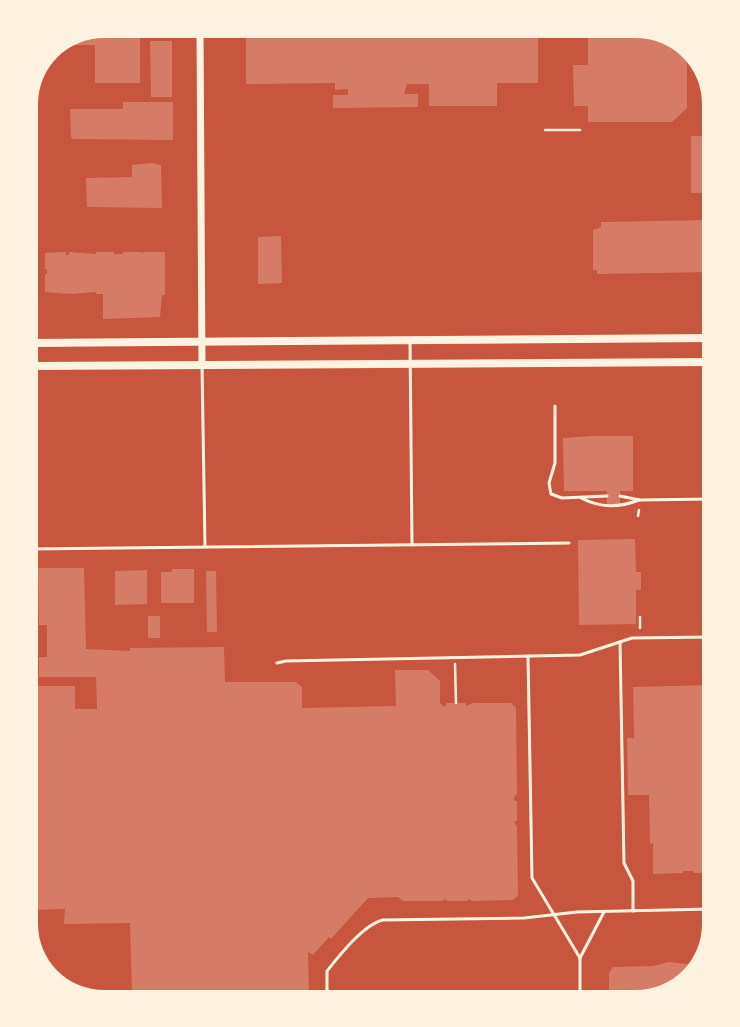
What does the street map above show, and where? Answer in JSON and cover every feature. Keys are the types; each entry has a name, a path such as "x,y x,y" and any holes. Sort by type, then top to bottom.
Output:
{"main road":[{"path":"38,343 702,338"},
{"path":"38,366 702,362"}],"street":[{"path":"200,38 202,365"}],"lane":[{"path":"410,341 412,545"},
{"path":"202,365 205,547"},
{"path":"555,406 555,463 549,490 556,497 607,496"},
{"path":"620,496 640,500 702,499"},
{"path":"580,498 597,506 625,506 640,500"},
{"path":"38,548 569,543"},
{"path":"277,663 286,661 580,655 638,638 702,638"},
{"path":"620,642 624,862 633,881 632,910"},
{"path":"528,656 531,871 535,883 580,958"},
{"path":"327,989 328,971 374,922 388,920 524,918 554,914 632,910 702,909"},
{"path":"580,990 580,958 604,912"}],"path":[{"path":"545,130 580,130"},
{"path":"638,516 639,510"},
{"path":"640,617 640,628"},
{"path":"455,658 456,703"}],"building":[{"path":"140,38 140,83 95,83 95,45 74,45 91,39"},
{"path":"246,38 538,38 538,83 497,83 497,106 429,106 429,84 407,84 404,94 418,94 418,107 333,108 333,95 348,95 348,89 335,90 335,83 246,84"},
{"path":"588,38 640,38 665,44 687,62 687,108 672,122 588,122 588,106 574,106 573,65 588,65"},
{"path":"150,41 172,41 172,97 151,97"},
{"path":"123,102 173,102 173,140 73,139 71,137 70,109 123,109"},
{"path":"691,136 702,136 702,193 691,193"},
{"path":"152,163 161,165 162,208 87,207 86,178 132,177 132,165"},
{"path":"702,220 702,272 597,274 597,270 593,270 593,230 601,227 601,222"},
{"path":"281,236 282,283 258,284 258,237"},
{"path":"66,252 66,255 69,255 69,252 96,254 96,252 114,252 114,254 123,254 123,252 141,252 143,254 143,252 165,252 165,295 162,295 160,317 103,319 103,294 96,294 96,292 70,294 45,292 45,274 47,274 47,269 45,269 45,253"},
{"path":"633,436 633,491 620,491 620,504 607,505 607,491 564,491 563,438"},
{"path":"635,539 636,572 641,572 641,590 636,590 636,624 579,625 578,540"},
{"path":"38,568 84,568 86,649 130,651 130,648 224,647 225,682 296,682 302,687 302,708 396,706 395,670 428,670 440,681 440,703 443,706 446,706 446,703 466,703 466,706 473,703 511,703 516,708 517,794 514,797 514,801 517,801 517,821 514,821 517,827 518,896 513,900 473,901 468,899 468,901 447,901 445,899 442,901 403,901 398,897 368,898 331,939 329,937 313,955 308,952 309,989 132,989 130,923 64,924 65,909 38,910 38,686 75,686 75,709 97,709 96,677 39,677 39,657 47,657 47,625 39,625"},
{"path":"172,569 194,569 194,603 161,603 161,572 172,572"},
{"path":"147,570 147,604 115,605 115,571"},
{"path":"206,571 216,571 217,632 207,632"},
{"path":"148,616 160,616 160,638 148,638"},
{"path":"702,685 702,873 683,871 683,873 653,874 653,843 650,844 649,795 628,795 627,738 634,738 633,687"},
{"path":"669,962 688,964 669,981 653,987 636,990 609,990 609,973 613,967 653,966"}]}
